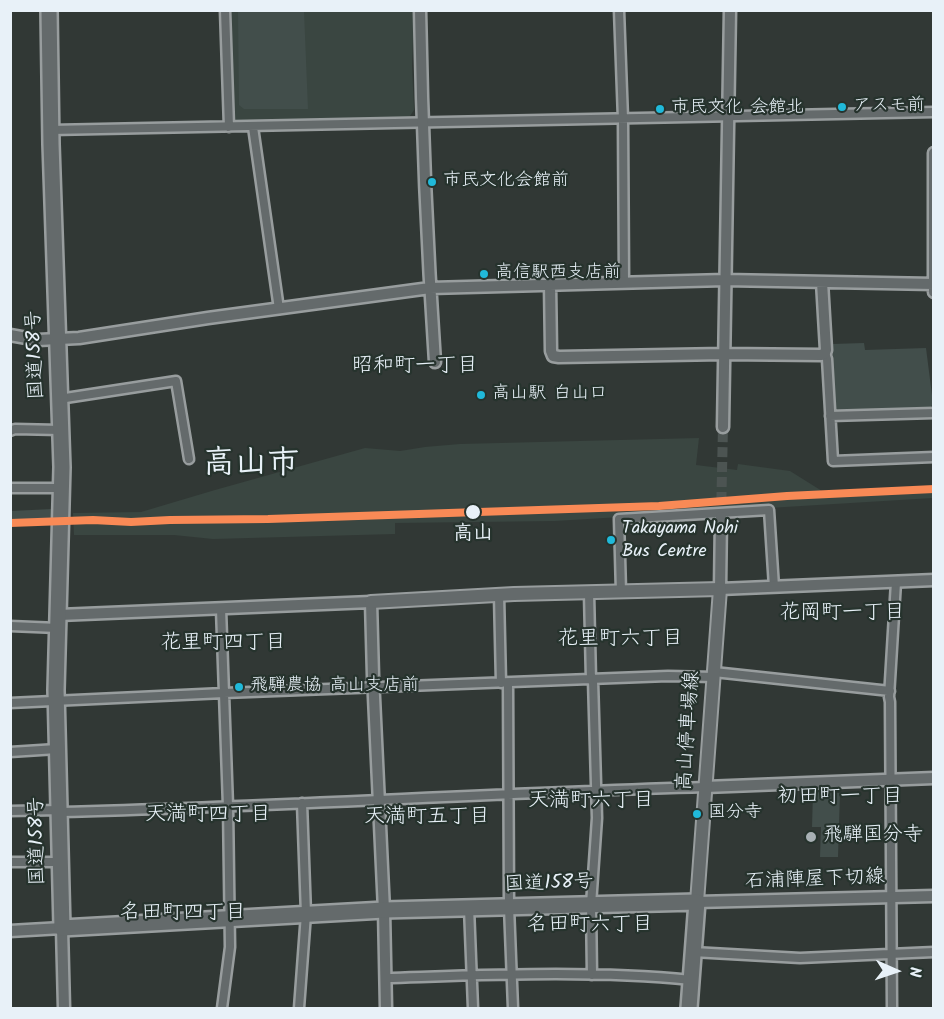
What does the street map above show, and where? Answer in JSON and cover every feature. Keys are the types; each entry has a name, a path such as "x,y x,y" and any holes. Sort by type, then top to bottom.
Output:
{"highway":[{"name":"国道158号","path":"49,10 62,488 56,700 62,928 384,910 697,902"},
{"path":"689,1008 697,902"}],"main road":[{"path":"371,602 499,595 720,589"},
{"name":"高山停車場線","path":"697,902 720,589"}],"street":[{"path":"225,10 229,127"},
{"path":"420,10 430,288 435,362"},
{"path":"619,10 623,119 624,282"},
{"path":"723,427 730,10"},
{"path":"51,130 933,112"},
{"path":"253,127 279,309"},
{"path":"933,153 933,292"},
{"path":"10,335 38,340 79,338 430,288 725,280 933,284"},
{"path":"822,282 833,460 933,457"},
{"path":"550,284 550,351 553,356 818,355 825,353"},
{"path":"59,399 176,381 189,459"},
{"path":"830,416 933,413"},
{"path":"10,431 15,429 60,430"},
{"path":"10,488 62,488"},
{"path":"621,592 619,519 770,510 774,587"},
{"path":"721,517 720,589 933,580"},
{"path":"892,1008 890,691 896,582"},
{"path":"589,593 597,818 591,905 592,975"},
{"path":"499,595 509,794 509,907 513,1008"},
{"path":"10,626 221,609 371,602 386,1008"},
{"path":"221,609 230,918 230,947 222,1008"},
{"path":"10,704 56,700 714,674 890,691"},
{"path":"10,752 57,749"},
{"path":"10,811 228,806 933,778"},
{"path":"299,1008 306,914 302,803"},
{"path":"10,862 60,862"},
{"name":"石浦陣屋下切線","path":"697,902 933,896"},
{"path":"469,908 473,1008"},
{"path":"10,932 62,928 64,1008"},
{"path":"693,952 800,957 933,952"},
{"path":"386,978 472,975 642,975 691,980"}],"shaded area":[{"path":"228,11 414,11 412,65 414,110 408,119 233,121"},
{"path":"238,11 304,11 308,109 244,109 239,105"},
{"path":"864,343 865,350 926,348 933,403 931,407 837,412 834,409 832,344"},
{"path":"699,438 696,465 737,470 738,464 790,471 822,491 934,488 933,498 555,521 395,523 395,534 213,539 174,535 74,535 73,513 141,512 365,448 400,451 460,444"},
{"path":"52,509 53,518 11,520 11,511"},
{"path":"813,792 840,793 838,857 820,857 821,827 812,827"}],"tunnel":[{"path":"721,517 723,427"}],"transit line":[{"path":"10,523 268,519 659,506 787,496 934,489"}],"place":[{"name":"アスモ前","path":"842,107"},
{"name":"市民文化 会館北","path":"660,109"},
{"name":"市民文化会館前","path":"432,182"},
{"name":"高信駅西支店前","path":"484,274"},
{"name":"高山駅 白山口","path":"481,395"},
{"name":"高山","path":"473,512"},
{"name":"Takayama Nohi Bus Centre","path":"611,540"},
{"name":"飛騨農協 高山支店前","path":"239,687"},
{"name":"国分寺","path":"697,814"},
{"name":"飛騨国分寺","path":"811,837"}],"district":[{"name":"昭和町一丁目","path":"415,367"},
{"name":"高山市","path":"251,467"},
{"name":"花岡町一丁目","path":"842,614"},
{"name":"花里町六丁目","path":"620,640"},
{"name":"花里町四丁目","path":"223,644"},
{"name":"初田町一丁目","path":"840,798"},
{"name":"天満町六丁目","path":"591,802"},
{"name":"天満町四丁目","path":"208,816"},
{"name":"天満町五丁目","path":"427,818"},
{"name":"名田町四丁目","path":"183,914"},
{"name":"名田町六丁目","path":"590,926"}]}
